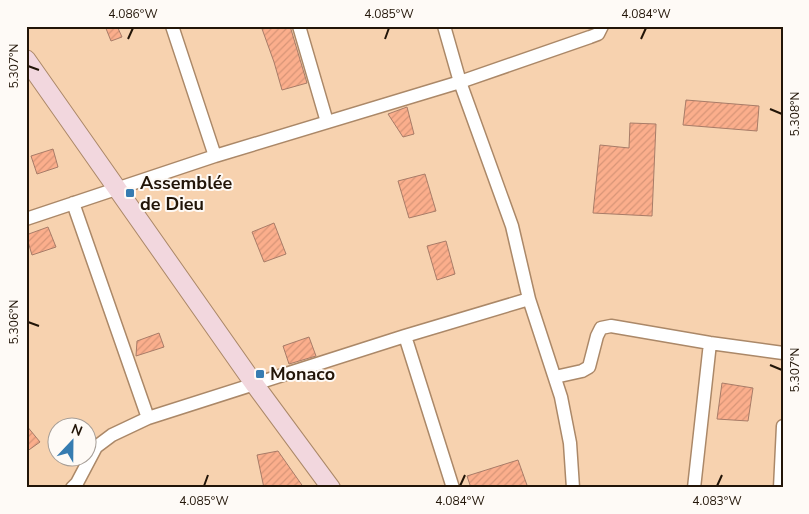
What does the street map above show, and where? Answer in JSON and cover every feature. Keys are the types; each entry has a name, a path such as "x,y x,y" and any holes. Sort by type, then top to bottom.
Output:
{"street":[{"path":"172,26 216,156"},
{"path":"299,26 327,122"},
{"path":"444,26 460,82 512,226 529,299 561,397 570,443 573,488"},
{"path":"26,219 216,156 460,82 590,38 598,34 602,26"},
{"path":"26,59 255,385 331,488"},
{"path":"73,203 148,418"},
{"path":"72,488 77,483 96,448 112,435 148,418 405,336 529,299"},
{"path":"555,376 582,371 590,367 597,336 601,328 610,326 783,353"},
{"path":"405,336 453,488"},
{"path":"694,488 710,343"},
{"path":"781,487 783,426"}],"building":[{"path":"105,26 117,26 122,37 111,41"},
{"path":"261,26 290,26 307,83 282,90"},
{"path":"686,100 759,106 757,131 683,125"},
{"path":"407,107 414,134 403,137 388,114"},
{"path":"630,123 656,124 652,216 593,213 600,145 629,148"},
{"path":"53,149 58,167 37,174 31,156"},
{"path":"425,174 436,211 409,218 398,181"},
{"path":"274,223 286,254 264,262 252,232"},
{"path":"48,227 56,247 32,255 26,235"},
{"path":"446,241 455,274 437,280 427,246"},
{"path":"159,333 164,347 136,356 137,341"},
{"path":"309,337 316,356 289,364 283,346"},
{"path":"722,383 753,388 748,421 717,419"},
{"path":"26,425 40,442 26,452"},
{"path":"278,451 304,488 264,488 257,455"},
{"path":"518,460 528,488 471,488 467,476"}],"place":[{"name":"Assemblée de Dieu","path":"130,193"},
{"name":"Monaco","path":"260,374"}]}
